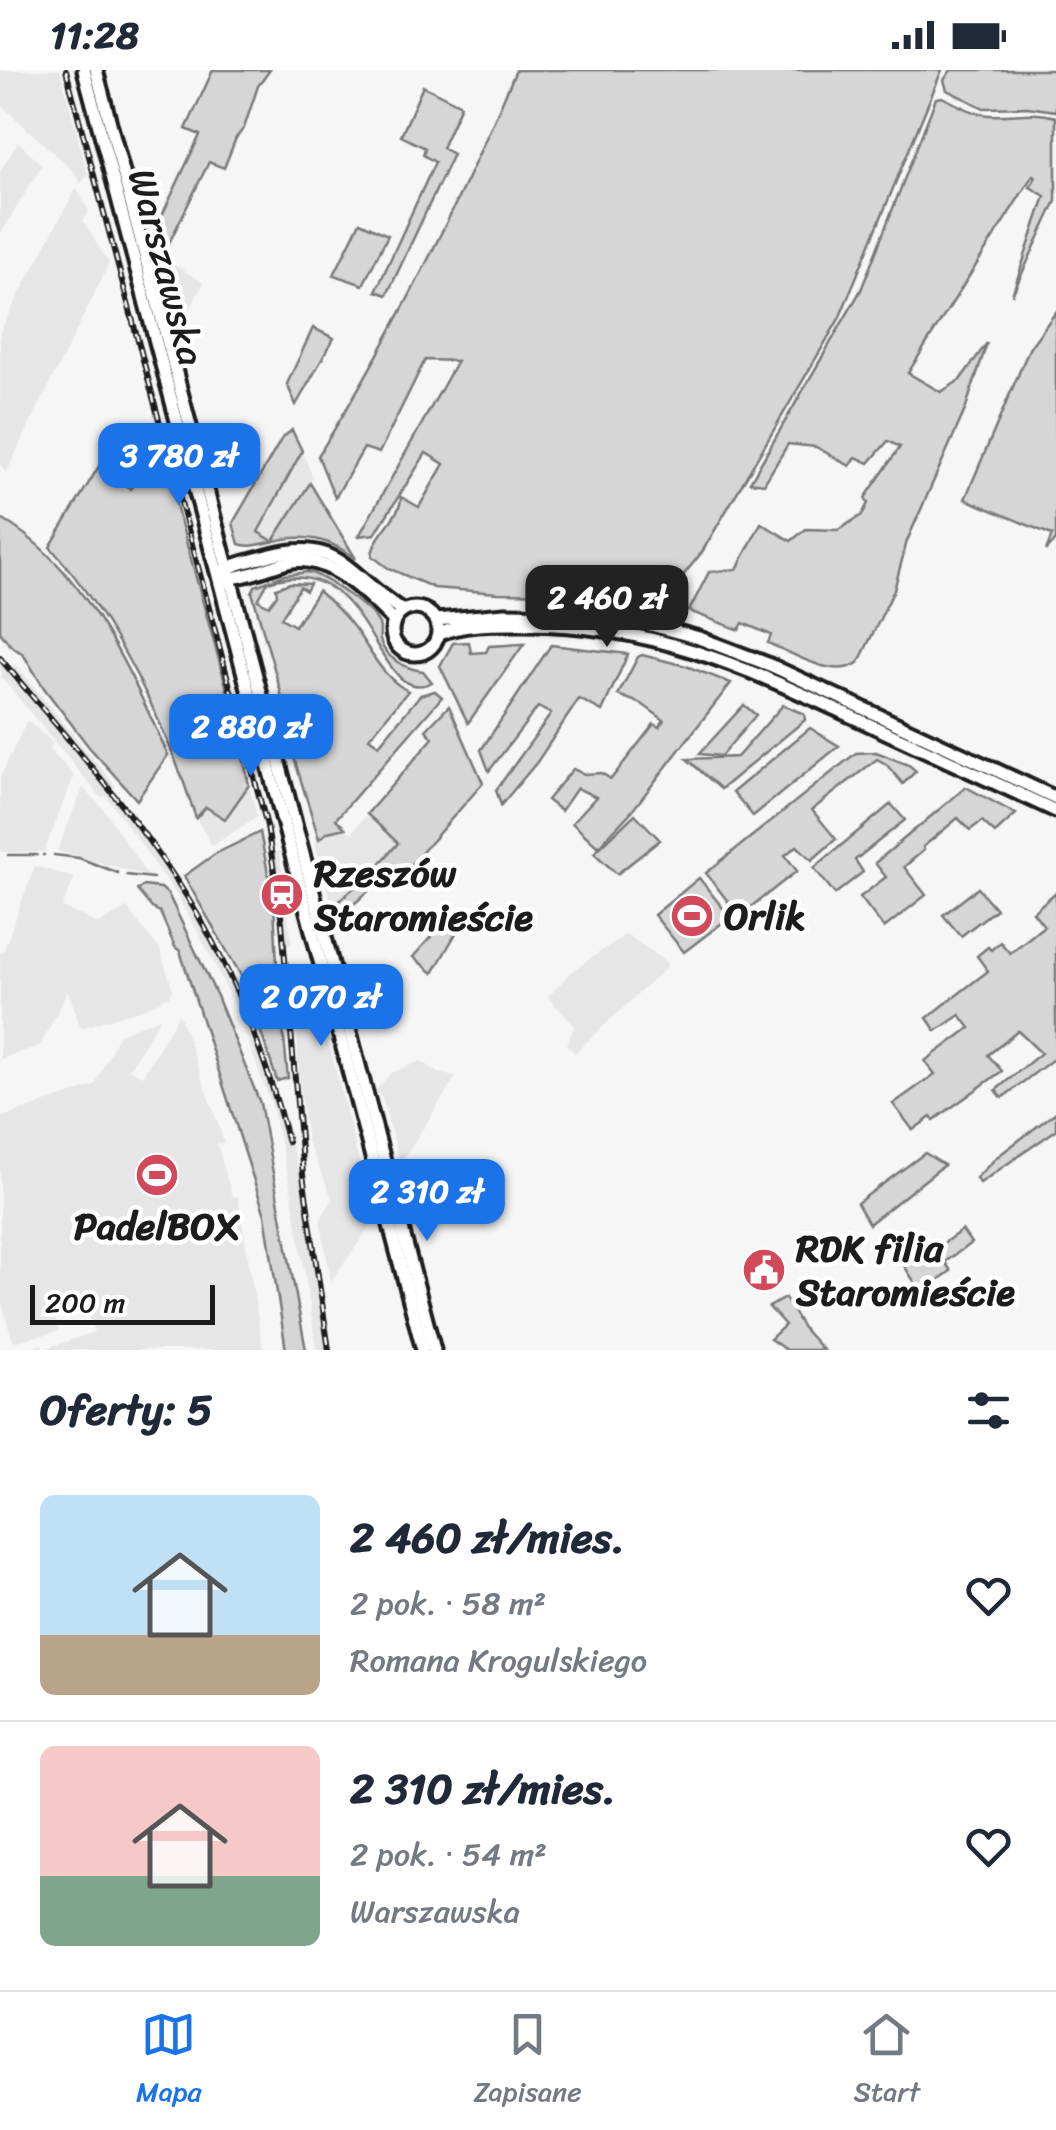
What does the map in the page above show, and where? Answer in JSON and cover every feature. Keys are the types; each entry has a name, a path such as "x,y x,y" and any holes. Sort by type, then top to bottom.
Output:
{"main road":[{"name":"Warszawska","path":"84,70 226,574 434,1350"},
{"name":"Warszawska","path":"96,70 422,1350"},
{"path":"226,574 294,549 321,551 341,562 398,616"},
{"path":"421,608 436,620 439,634 430,650 407,653 394,642 398,616 421,608"},
{"path":"436,620 506,614 578,615 636,622 686,634 770,665 1056,798"},
{"path":"439,634 480,626 542,624 605,629 671,642 750,670 1056,811"}],"shaded area":[{"path":"0,70 60,70 88,175 81,183 72,170 0,104"},
{"path":"213,70 270,70 258,86 244,128 224,168 209,162 167,247 157,226 200,135 186,129"},
{"path":"516,70 942,70 839,319 702,552 658,607 570,594 434,588 388,568 372,556 377,540 397,512 401,497 419,507 444,464 426,453 375,534 359,536 457,361 425,360 379,453 364,448 335,498 318,456 424,267"},
{"path":"951,70 1056,70 1056,111 984,108 947,90 944,80"},
{"path":"423,86 461,105 442,148 453,154 387,295 376,291 435,162 423,155 425,148 401,136"},
{"path":"936,98 983,114 1056,117 1056,201 1012,295 1045,196 1030,187 1036,177 1033,175 908,373 941,392 960,380 987,343 965,410 907,541 894,590 859,662 849,667 826,667 768,643 771,635 743,623 739,630 689,611 709,572 737,569 761,523 791,541 806,529 838,530 862,515 868,503 865,498 900,447 888,441 869,463 856,457 850,466 816,447 788,444 764,484 750,482 861,290"},
{"path":"18,142 42,165 0,235 0,171"},
{"path":"76,188 89,211 83,221 109,264 6,473 0,463 0,331"},
{"path":"104,204 274,851 279,851 292,944 285,946 306,1186 332,1350 317,1350 291,1189 271,1104 236,1009 207,949 176,894 112,804 105,796 101,798 0,676 0,653 11,667 15,664 116,786 113,789 195,905 246,1005 299,1171 279,923 267,838 100,205"},
{"path":"360,222 388,235 363,285 334,275"},
{"path":"169,262 166,267 171,270 175,265 204,283 180,327 160,263"},
{"path":"1056,312 1056,540 1046,551 1052,535 965,499 1030,347"},
{"path":"313,328 334,338 296,405 287,384"},
{"path":"292,430 302,451 258,532 273,541 310,483 356,559 336,546 305,538 251,546 239,544 233,523 282,438"},
{"path":"158,440 233,711 249,785 225,819 206,807 196,818 170,747 136,675 96,607 50,547 99,466 131,489"},
{"path":"302,451 313,477 273,541 257,532"},
{"path":"0,518 57,563 101,623 137,689 168,755 137,800 89,747 23,654 0,632"},
{"path":"308,572 336,586 375,617 387,653 404,665 423,671 432,682 413,685 397,674 351,607 330,588 303,578 268,582 258,600 269,606 277,595 276,588 290,583 310,584 306,591 300,587 281,618 295,626 318,591 348,620 383,670 408,691 369,738 379,745 420,695 435,691 442,697 336,819 345,828 319,839 252,592 255,586 284,575"},
{"path":"469,642 471,653 486,652 489,646 524,644 468,723 440,666 453,643"},
{"path":"551,645 628,654 602,711 579,699 537,762 501,805 496,790 551,714 538,707 489,771 481,750"},
{"path":"642,655 731,683 632,811 598,847 572,823 596,797 577,788 561,811 547,800 573,769 584,774 601,773 611,779 654,724 659,727 664,720 642,704 618,695"},
{"path":"744,705 756,715 721,756 699,754"},
{"path":"783,705 804,714 805,720 721,789 687,759 737,757"},
{"path":"449,706 483,783 394,884 384,877 334,922 332,907 398,843 367,814 433,738 426,730"},
{"path":"27,720 52,742 50,750 74,776 44,852 0,852 0,777"},
{"path":"810,728 839,746 753,816 733,792"},
{"path":"876,752 916,771 903,784 877,759 812,810 836,839 812,860 797,846 785,855 797,871 739,916 706,873 856,753"},
{"path":"249,785 257,817 212,846 196,818 206,807 225,819"},
{"path":"966,787 1016,814 995,833 982,821 970,830 958,818 923,847 904,867 926,895 884,928 860,897 886,877 875,863"},
{"path":"83,788 103,808 148,876 57,851"},
{"path":"891,804 905,820 855,860 863,872 835,894 814,868"},
{"path":"367,814 398,842 378,866 332,907 315,843 328,832 345,828 352,833"},
{"path":"635,814 660,840 617,874 594,853"},
{"path":"260,832 274,904 278,984 251,993 184,876 215,854"},
{"path":"35,866 75,878 62,907 98,924 127,908 160,950 173,990 148,1007 81,1028 68,991 40,1046 0,1059 0,953"},
{"name":"Orlik","path":"699,878 730,917 684,952 654,915"},
{"path":"143,886 161,888 168,894 217,996 260,1103 306,1350 286,1350 265,1215 180,951 160,912 137,890"},
{"path":"978,888 996,909 961,936 943,915"},
{"path":"1056,892 1056,1057 1002,1098 996,1090 1041,1053 1018,1031 988,1055 1002,1071 934,1120 931,1117 913,1130 893,1104 935,1074 925,1061 970,1028 960,1015 936,1031 927,1018 988,971 977,956 988,947 991,950 1000,942 1010,953 1044,926 1033,912"},
{"path":"451,914 463,921 433,973 413,957"},
{"path":"626,934 667,962 667,967 575,1053 566,1045 575,1026 548,997 571,972"},
{"path":"296,982 317,996 374,1221 331,1281 320,1220 333,1199 307,1141 299,1081"},
{"path":"279,989 288,1078 277,1081 249,996"},
{"path":"179,1014 220,1129 224,1143 217,1144 232,1196 238,1197 263,1350 22,1350 42,1345 44,1349 94,1332 89,1317 74,1303 53,1309 59,1331 13,1342 0,1296 0,1108 3,1117 94,1086 119,1034 160,1018 129,1069 142,1076"},
{"path":"421,1061 439,1073 456,1077 400,1164 382,1097 375,1091 391,1073"},
{"path":"1056,1112 1056,1130 980,1183 976,1178 997,1157"},
{"path":"925,1153 944,1165 869,1224 857,1203"},
{"path":"962,1230 971,1243 945,1262 951,1271 921,1292 901,1261 931,1239 938,1247"},
{"path":"785,1298 803,1328 823,1350 786,1350 770,1339 785,1325 769,1307"}],"waterway":[{"path":"8,855 37,855"},
{"path":"54,855 79,858 118,873"},
{"path":"126,875 153,878"}],"railway":[{"path":"66,70 267,826 282,923 303,1175 329,1350"},
{"path":"0,658 121,804 187,897 220,955 247,1016 288,1142"}],"place":[{"name":"Rzeszów Staromieście","path":"282,895"},
{"name":"Orlik","path":"692,916"},
{"name":"PadelBOX","path":"157,1175"},
{"name":"RDK filia Staromieście","path":"764,1270"}]}
